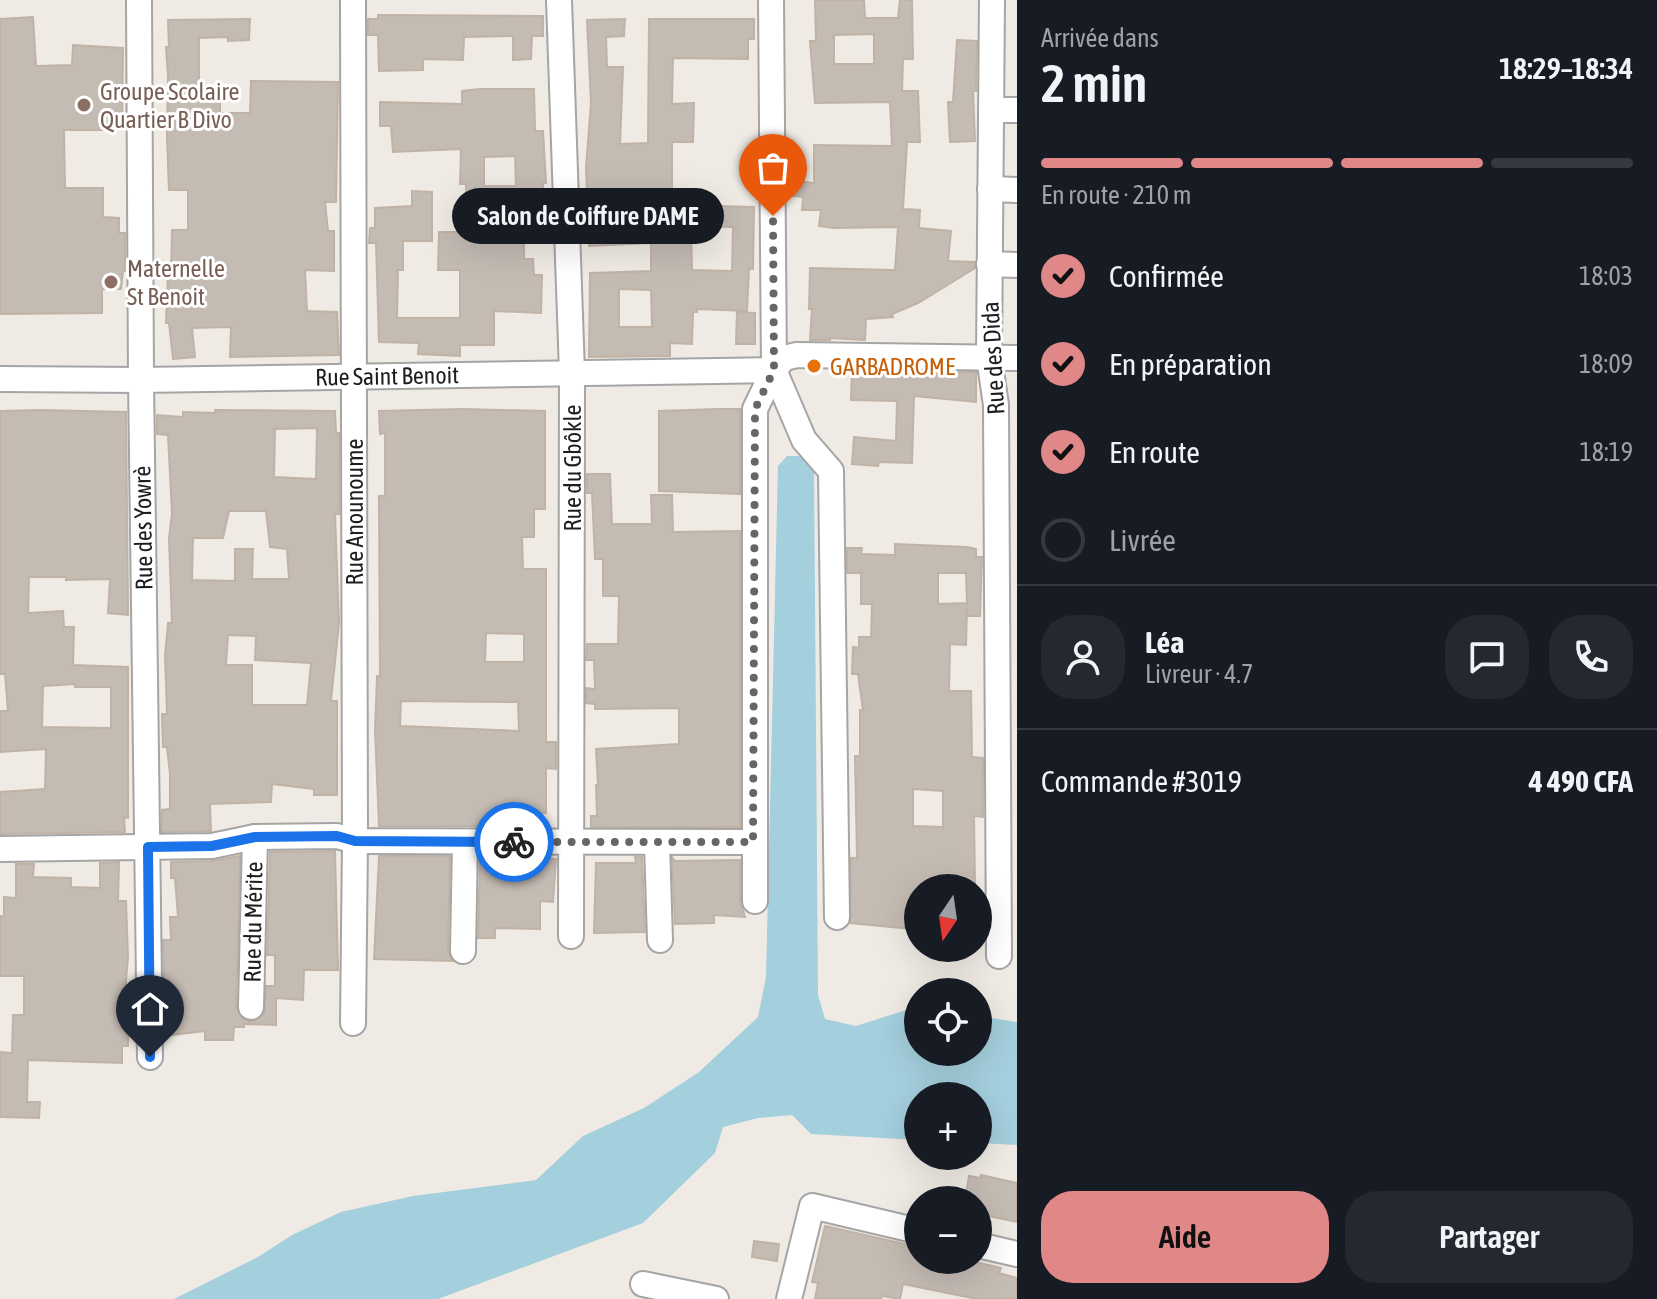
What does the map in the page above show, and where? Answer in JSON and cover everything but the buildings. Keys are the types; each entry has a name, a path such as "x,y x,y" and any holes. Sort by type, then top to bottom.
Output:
{"street":[{"name":"Rue des Yowrè","path":"139,0 150,1057"},
{"name":"Rue Anounoume","path":"353,0 353,1023"},
{"name":"Rue du Gbôkle","path":"559,0 572,373 571,936"},
{"path":"771,0 774,370 804,440 831,471 837,917"},
{"name":"Rue des Dida","path":"992,0 989,357 996,405 999,956"},
{"path":"991,110 1017,110"},
{"path":"990,189 1017,190"},
{"path":"989,264 1017,265"},
{"path":"755,901 755,409 774,370 784,358 797,355 1017,358"},
{"name":"Rue Saint Benoit","path":"0,379 141,380 774,370"},
{"path":"0,849 212,846 255,837 337,836 355,841 753,842"},
{"name":"Rue du Mérite","path":"251,1007 255,837"},
{"path":"463,951 465,842"},
{"path":"657,843 660,940"},
{"path":"789,1299 811,1207 904,1228"},
{"path":"992,1248 1017,1254"},
{"path":"643,1284 716,1299"}],"water":[{"path":"787,456 803,456 814,467 818,995 825,1019 856,1026 904,1011 904,1066 992,1066 992,1018 1017,1022 1017,1145 992,1144 992,1082 904,1082 904,1139 811,1134 792,1115 758,1118 723,1127 715,1153 643,1223 438,1299 174,1299 341,1212 413,1196 536,1180 583,1136 644,1108 699,1072 758,1017 766,977 778,466"}],"way so far":[{"path":"514,842 753,842 755,409 774,370 773,216"}],"place":[{"name":"Groupe Scolaire Quartier B Divo","path":"84,105"},
{"name":"Salon de Coiffure DAME","path":"773,216"},
{"name":"Maternelle St Benoit","path":"111,282"},
{"name":"GARBADROME","path":"814,366"}],"route":[{"path":"150,1057 148,847 212,846 255,837 337,836 355,841 514,842"}]}
